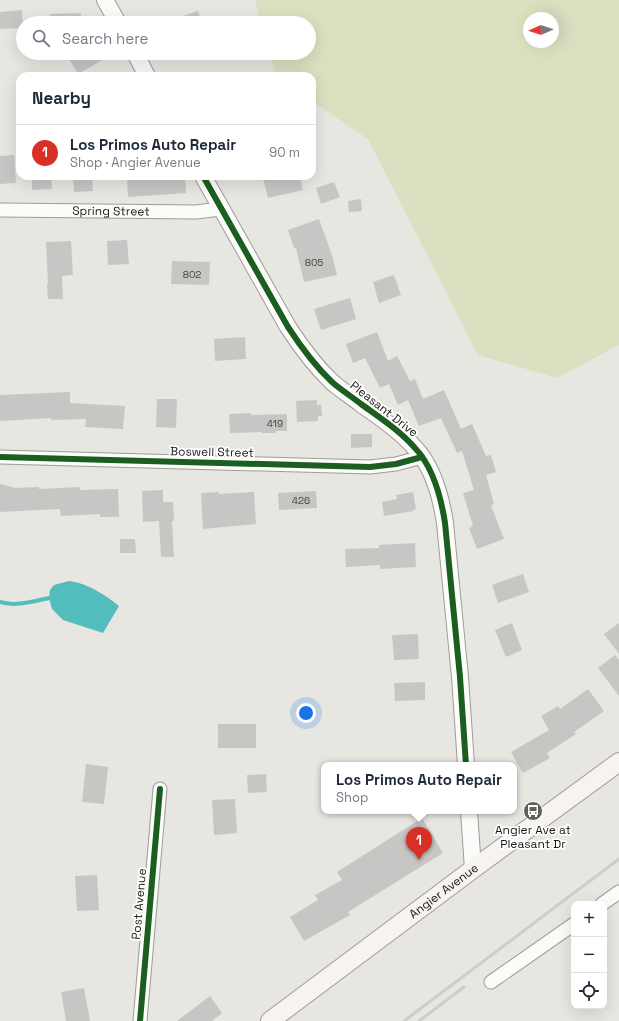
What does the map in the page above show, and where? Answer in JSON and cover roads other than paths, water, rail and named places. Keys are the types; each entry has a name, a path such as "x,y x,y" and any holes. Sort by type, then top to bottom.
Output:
{"main road":[{"name":"Angier Avenue","path":"270,1021 619,762"}],"street":[{"path":"105,0 114,16"},
{"path":"139,60 146,72"},
{"name":"Pleasant Drive","path":"205,180 288,327 316,366 333,383 402,434 422,457 436,484 445,523 460,677 466,762"},
{"name":"Spring Street","path":"0,210 196,212 222,210"},
{"name":"Boswell Street","path":"0,457 370,467 396,464 422,457"},
{"name":"Post Avenue","path":"140,1021 160,789"},
{"path":"469,814 473,869"},
{"path":"606,901 619,892"},
{"path":"492,982 571,926"}],"water":[{"path":"69,581 89,587 119,606 103,633 63,620 52,609 49,598 50,590 54,585"}],"waterway":[{"path":"0,602 18,604 49,598 53,599"}],"railway":[{"path":"404,1021 619,859"},
{"path":"419,1021 464,987"}],"place":[{"name":"Angier Ave at Pleasant Dr","path":"533,811"},
{"name":"Los Primos Auto Repair","path":"419,860"}]}
